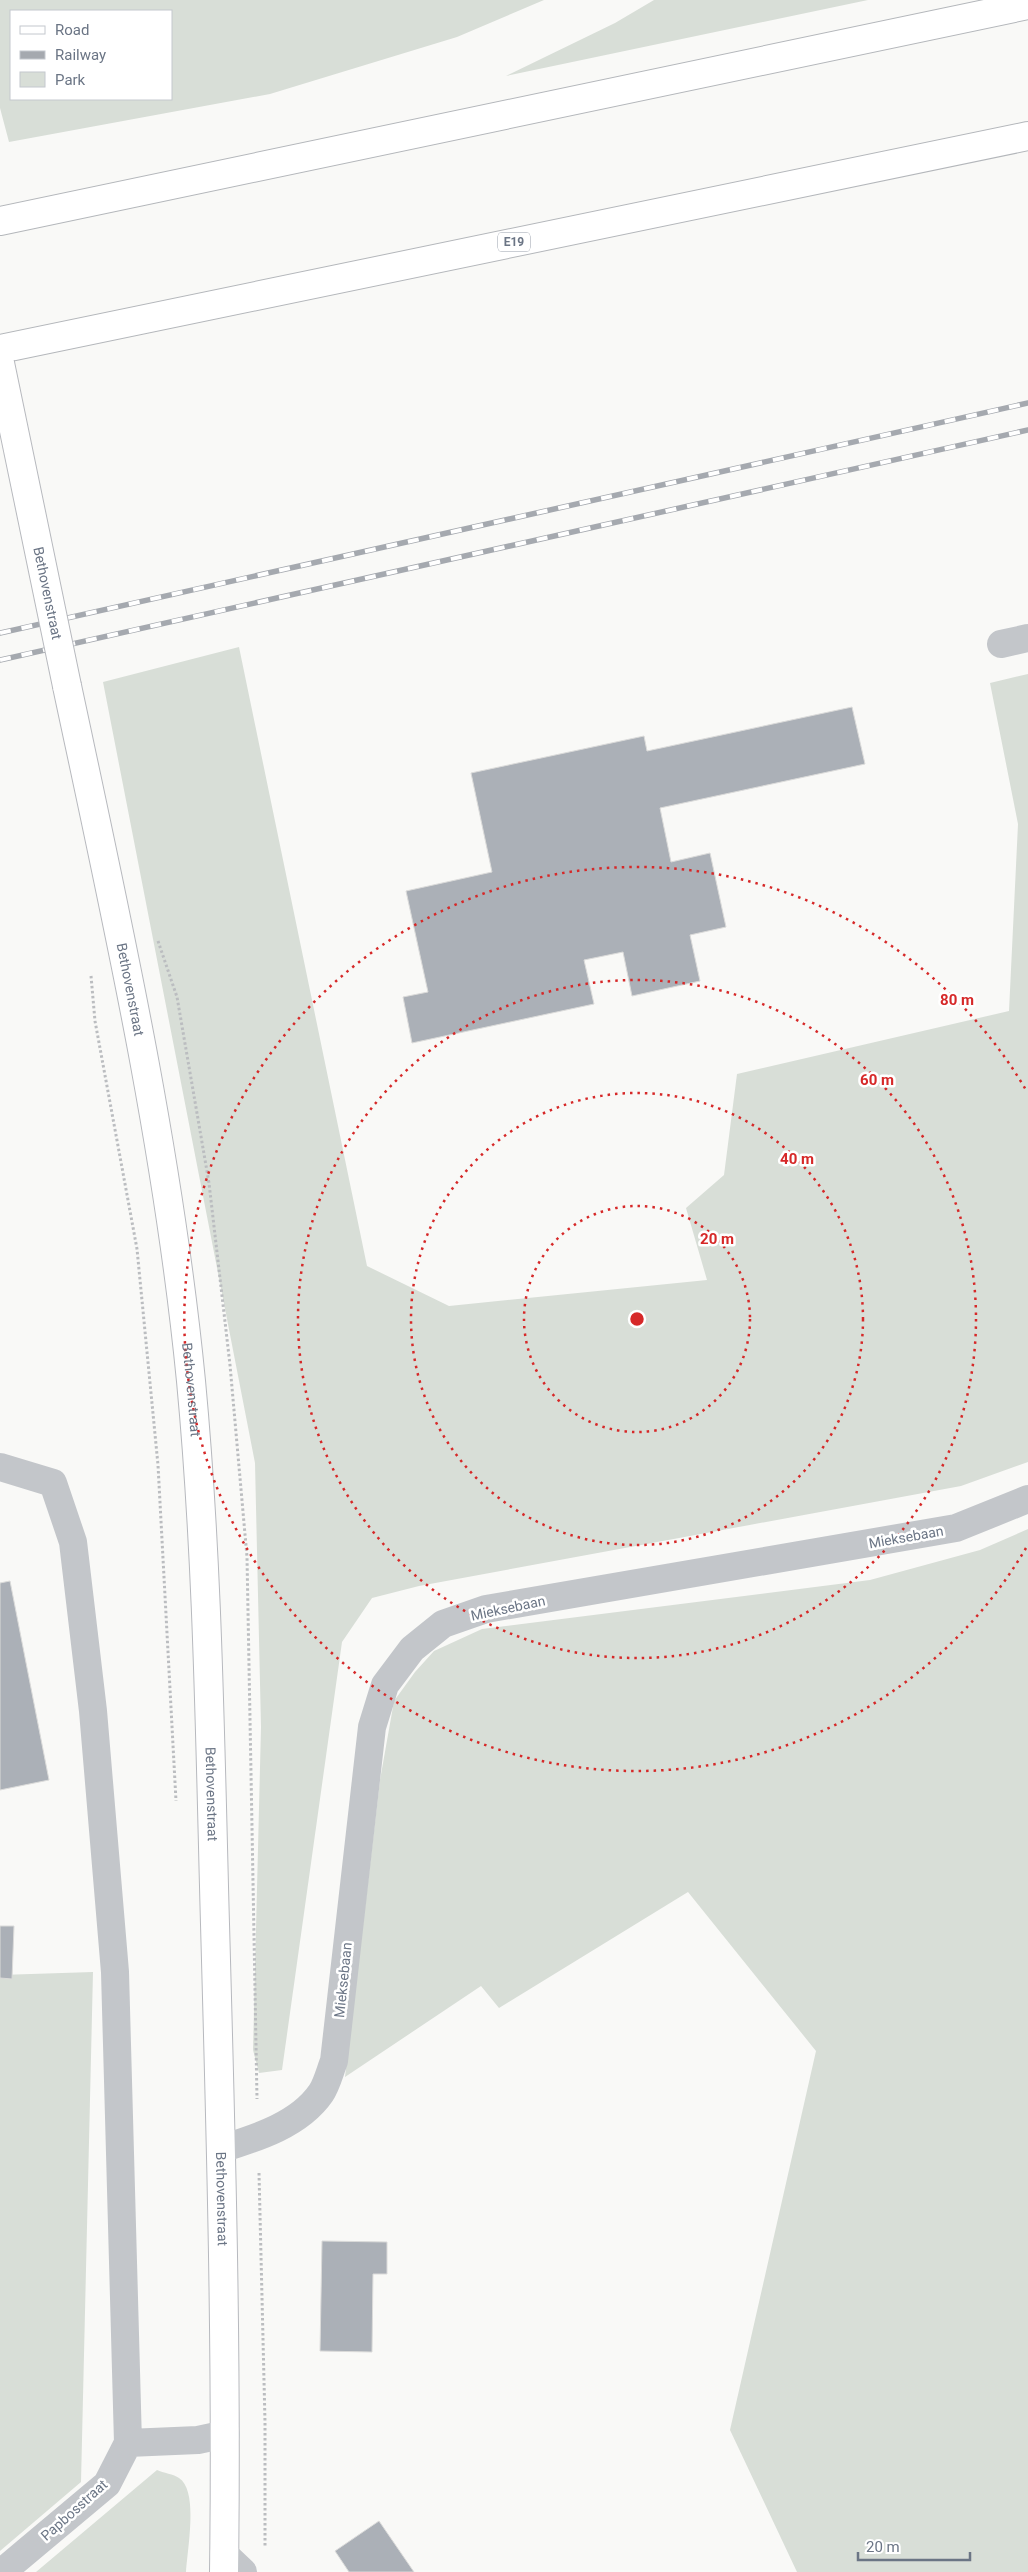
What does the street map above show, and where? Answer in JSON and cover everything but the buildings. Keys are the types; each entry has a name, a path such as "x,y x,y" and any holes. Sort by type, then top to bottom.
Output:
{"main road":[{"path":"0,221 1028,5"},
{"name":"E19","path":"0,349 1028,136"},
{"name":"Bethovenstraat","path":"0,363 138,1024 170,1220 190,1377 206,1563 230,2566"}],"street":[{"path":"1000,644 1028,638"},
{"path":"0,1468 53,1483 74,1542 93,1711 115,1972 128,2443 198,2440 226,2434"},
{"name":"Mieksebaan","path":"221,2149 258,2137 302,2114 321,2092 334,2061 372,1727 384,1685 412,1648 444,1624 486,1609 956,1528 1028,1498"},
{"name":"Papbosstraat","path":"2,2572 106,2484 128,2443"}],"path":[{"path":"91,971 95,1021 138,1249 158,1465 176,1810"},
{"path":"265,2422 265,2552"}],"green space":[{"path":"0,0 544,0 457,37 270,94 9,142 0,108"},
{"path":"654,0 868,0 506,76 615,23"},
{"path":"239,647 367,1266 449,1306 707,1280 686,1208 724,1175 737,1074 1009,1011 1018,824 990,683 1028,674 1028,1462 961,1486 419,1586 372,1598 342,1642 282,2070 259,2073 253,2050 261,1727 255,1463 103,682"},
{"path":"1028,1529 1028,2572 797,2572 730,2430 816,2051 688,1892 499,2008 481,1986 345,2077 380,1780 394,1701 415,1672 434,1651 482,1629 870,1580 980,1550"},
{"path":"93,1972 81,2482 0,2551 0,1975"},
{"path":"157,2470 179,2478 185,2485 189,2495 190,2522 186,2572 36,2572"}],"railway":[{"path":"0,633 1028,403"},
{"path":"0,660 1028,430"}]}
